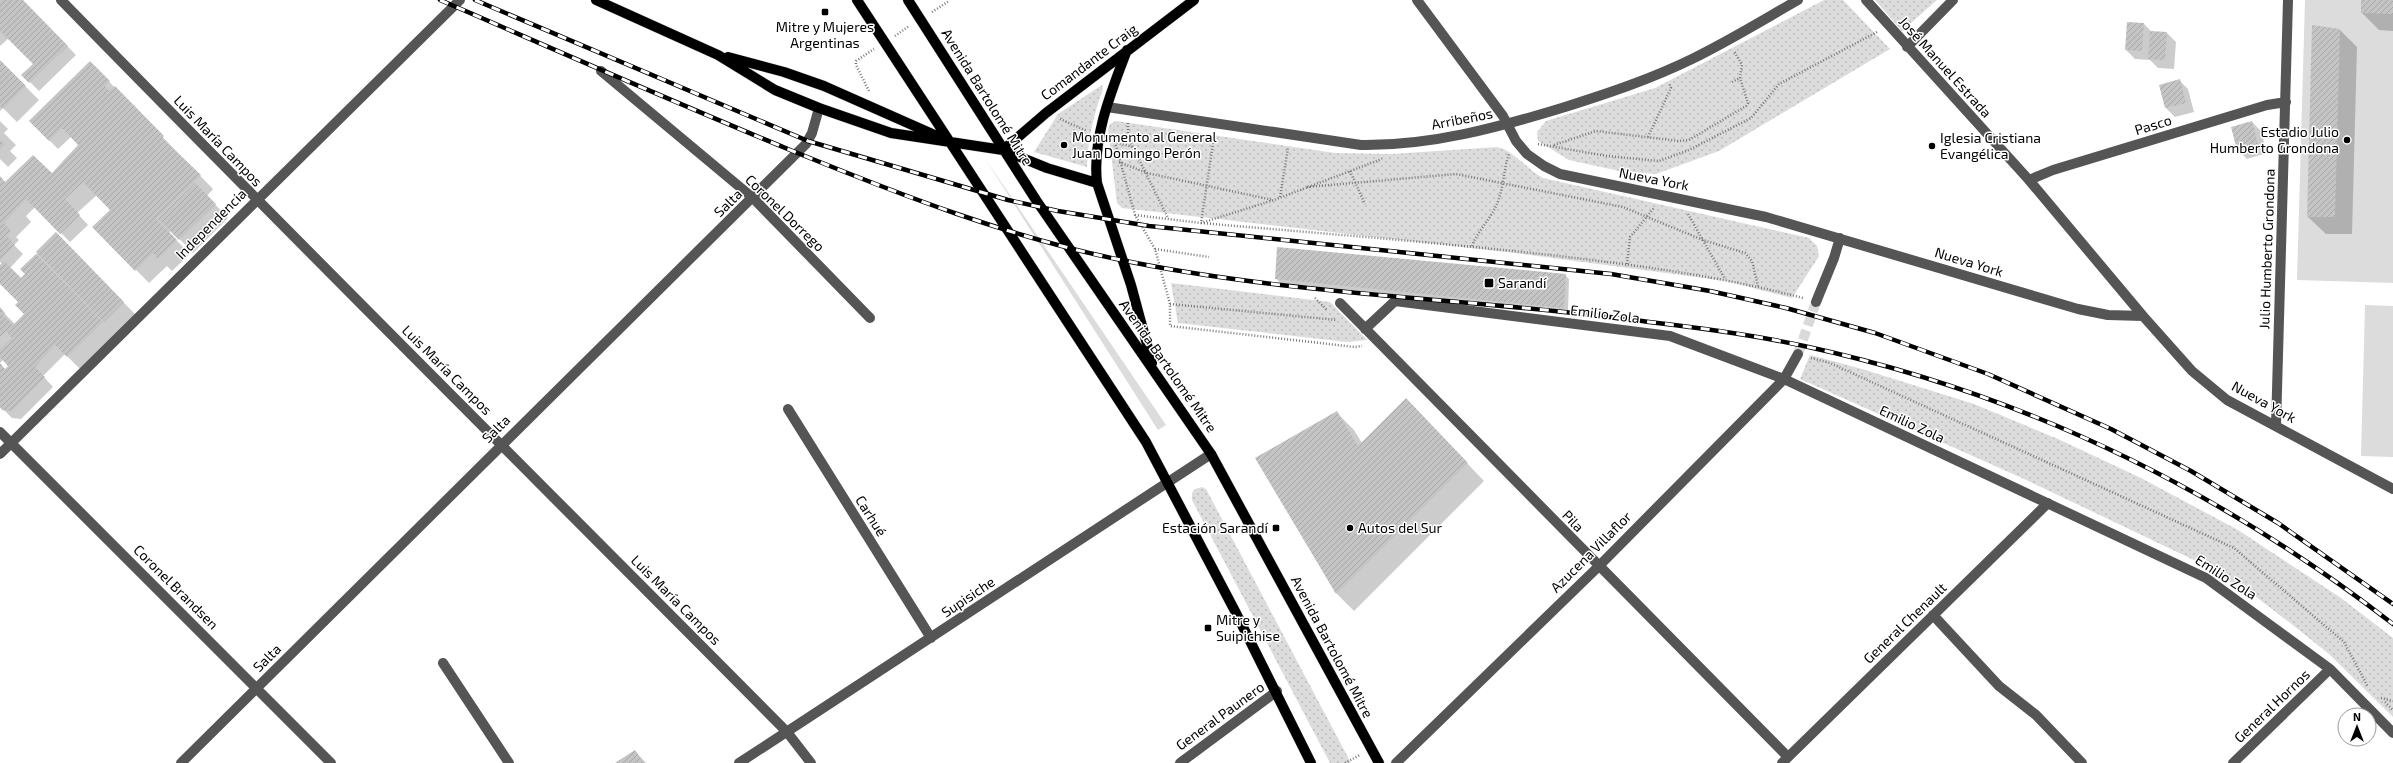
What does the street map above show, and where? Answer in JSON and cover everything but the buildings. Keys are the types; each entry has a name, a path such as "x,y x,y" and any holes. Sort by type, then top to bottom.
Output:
{"main road":[{"path":"596,0 718,54 775,90 819,108 891,133 1003,150 1047,168 1098,183"},
{"path":"856,0 1146,442 1168,481 1277,691 1311,763"},
{"name":"Avenida Bartolomé Mitre","path":"908,0 1003,150 1211,454 1379,763"},
{"name":"Comandante Craig","path":"1003,150 1046,113 1194,0"},
{"path":"1127,50 1107,107 1099,137 1095,166 1098,183 1130,285 1154,370"},
{"path":"718,54 784,72 824,86 950,142"}],"street":[{"name":"Luis María Campos","path":"60,0 787,732 811,763"},
{"name":"Independencia","path":"0,454 256,199 460,0"},
{"name":"Nueva York","path":"1417,0 1507,125 1516,141 1528,154 1544,166 1560,174 1766,217 2078,309 2108,315 2143,316 2192,371 2232,403 2393,489"},
{"name":"Arribeños","path":"1107,107 1127,112 1361,145 1392,145 1507,125 1622,89 1664,72 1727,40 1798,0"},
{"name":"José Manuel Estrada","path":"1866,0 2029,180 2143,316"},
{"path":"1907,47 1953,0"},
{"name":"Julio Humberto Grondona","path":"2276,426 2288,0"},
{"name":"Coronel Dorrego","path":"601,71 753,198 870,318"},
{"name":"Pasco","path":"2029,180 2053,170 2260,107 2286,102"},
{"name":"Salta","path":"181,763 806,144 812,133 819,108"},
{"path":"1816,302 1834,258 1840,238"},
{"name":"Emilio Zola","path":"1365,329 1395,301 1670,336 1784,379 2206,578 2330,669 2393,733"},
{"name":"Pila","path":"1340,303 1785,760"},
{"name":"Azucena Villaflor","path":"1396,763 1598,567 1784,379 1798,354"},
{"name":"Carhué","path":"788,408 931,638"},
{"name":"Coronel Brandsen","path":"0,432 257,687 331,763"},
{"name":"Supisiche","path":"739,763 1211,454"},
{"name":"General Chenault","path":"1785,760 2048,503"},
{"path":"1933,615 1999,686 2036,715 2082,763"},
{"path":"443,663 509,763"},
{"name":"General Hornos","path":"2233,763 2330,669"},
{"name":"General Paunero","path":"1180,763 1277,691"}],"path":[{"path":"1472,246 1474,240 1484,228 1496,207 1504,184 1506,162 1516,141 1608,156 1659,161 1690,150 1751,118 1779,84 1889,26"},
{"path":"1552,146 1596,131 1648,138 1690,140 1746,106 1748,98 1740,78 1742,66 1727,40"},
{"path":"1648,138 1671,88 1664,72"},
{"path":"1732,82 1740,78"},
{"path":"1127,112 1128,137 1147,173 1168,219"},
{"path":"1046,113 1099,137 1133,147"},
{"path":"1201,223 1215,124"},
{"path":"1280,197 1291,135"},
{"path":"1115,142 1118,162 1135,215 1155,249 1170,304 1170,326 1355,347 1378,343"},
{"path":"1201,223 1274,200 1387,157"},
{"path":"1118,162 1147,173 1274,200"},
{"path":"1350,171 1365,204"},
{"path":"1307,187 1456,174 1623,207 1703,240 1745,253 1752,261 1758,286"},
{"path":"1627,264 1630,237 1664,195"},
{"path":"1678,198 1725,279"},
{"path":"1135,215 1201,223 1472,246 1627,264 1725,279 1758,286 1816,302"},
{"path":"1155,249 1209,256"},
{"path":"1170,304 1337,320"},
{"path":"1798,354 1830,363 2234,548 2344,642 2372,691"},
{"path":"2376,694 2393,710"},
{"path":"2381,698 2393,701"}],"shaded area":[{"path":"1824,0 1843,0 1890,49 1719,151 1656,174 1619,171 1569,160 1538,141 1537,132 1546,121 1655,88"},
{"path":"1875,0 1937,0 1902,31"},
{"name":"Estadio Julio Humberto Grondona","path":"2305,0 2393,0 2393,283 2297,280"},
{"path":"1102,85 1103,89 1096,109 1090,137 1087,167 1034,152 1058,114"},
{"path":"1116,121 1335,153 1392,154 1497,147 1515,156 1543,178 1809,238 1817,246 1819,256 1792,298 1726,281 1523,254 1122,208 1117,203 1108,130 1110,124"},
{"path":"984,157 1166,425 1158,430"},
{"path":"1171,283 1330,302 1367,340 1347,342 1178,323"},
{"path":"2365,305 2393,306 2393,457 2361,456"},
{"path":"1810,355 1862,369 1974,404 2058,439 2141,478 2238,530 2341,598 2393,638 2393,717 2329,654 2255,596 2196,561 2022,478 1800,379"},
{"path":"1202,487 1206,489 1351,763 1330,763 1192,500 1192,493 1195,489"}],"tunnel":[{"path":"1798,354 1816,302"}],"railway":[{"path":"440,0 706,115 875,184 956,214 1079,251 1186,272 1252,282 1583,314 1747,335 1804,346 1885,366 1963,390 2040,419 2114,452 2187,489 2257,530 2326,575 2393,624"},
{"path":"475,0 808,141 1008,200 1058,211 1149,226 1611,274 1710,291 1786,308 1875,333 1988,374 2111,429 2191,471 2278,523 2393,604"}],"place":[{"name":"Mitre y Mujeres Argentinas","path":"825,12"},
{"name":"Estadio Julio Humberto Grondona","path":"2347,140"},
{"name":"Monumento al General Juan Domingo Perón","path":"1064,145"},
{"name":"Iglesia Cristiana Evangélica","path":"1932,146"},
{"name":"Sarandí","path":"1489,283"},
{"name":"Estación Sarandí","path":"1276,528"},
{"name":"Autos del Sur","path":"1350,528"},
{"name":"Mitre y Suipichise","path":"1208,628"}]}
